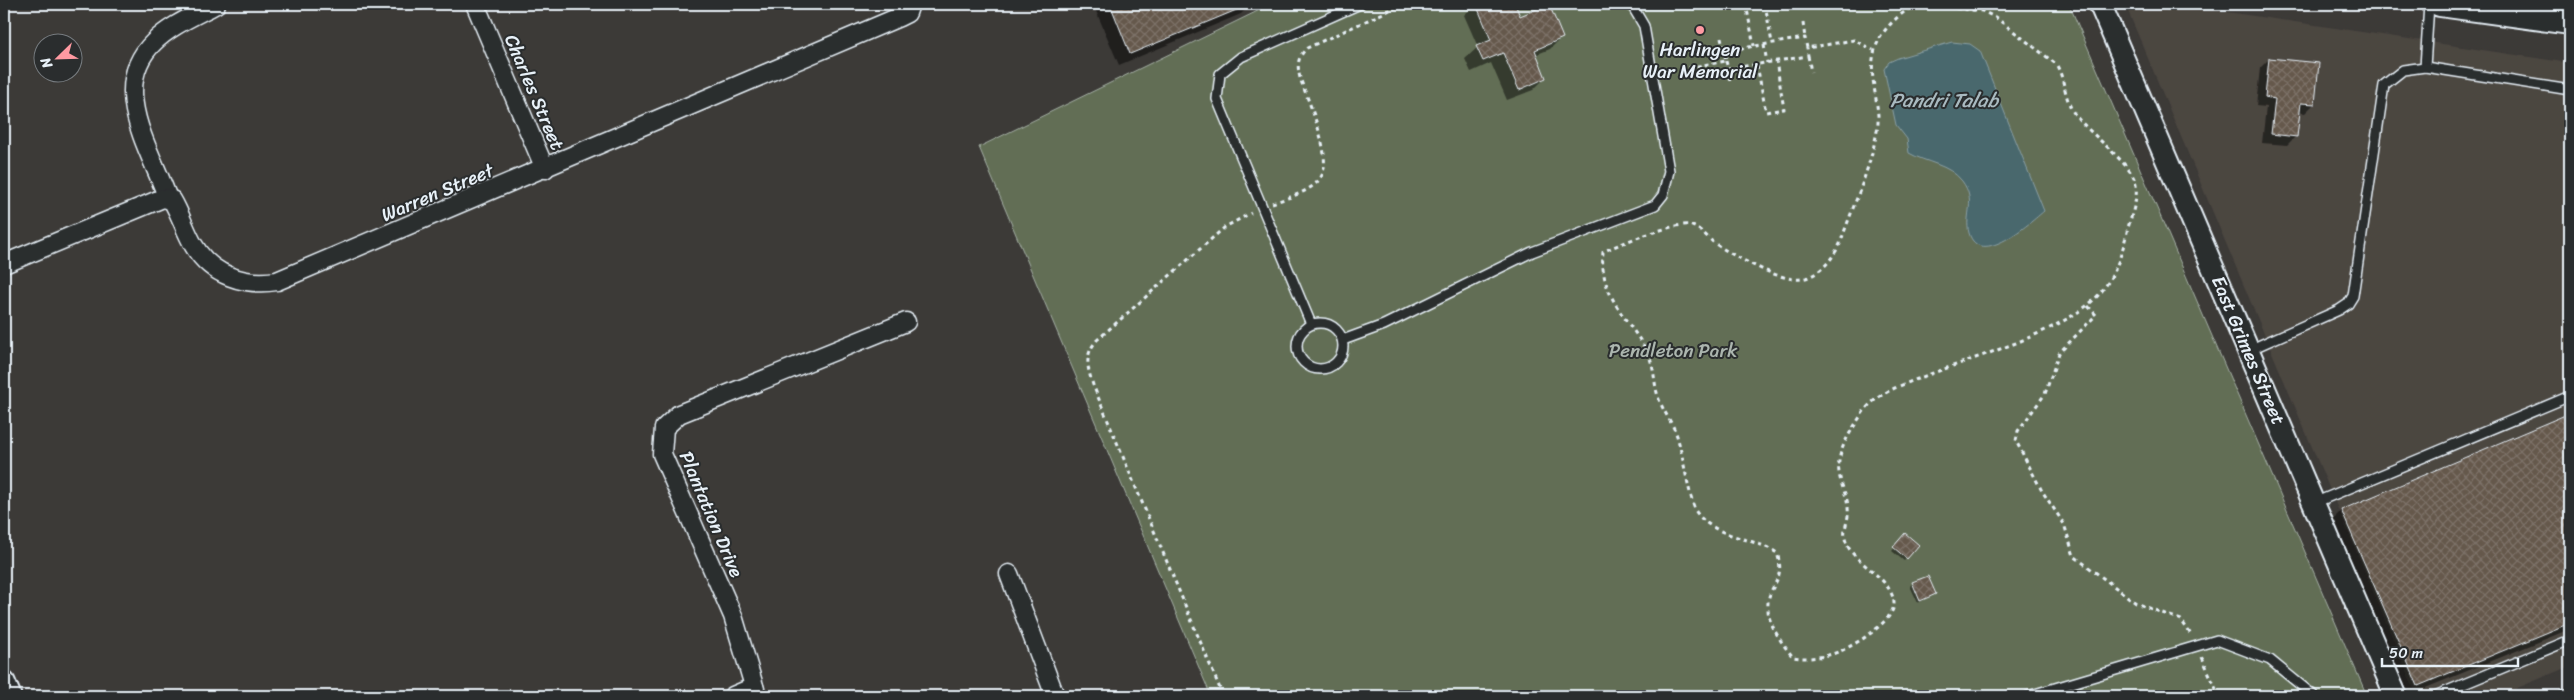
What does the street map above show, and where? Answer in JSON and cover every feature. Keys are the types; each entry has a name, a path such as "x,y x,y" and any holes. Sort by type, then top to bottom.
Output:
{"main road":[{"path":"2440,4 2560,15"}],"street":[{"name":"Warren Street","path":"216,4 154,41 141,57 134,76 132,96 135,116 168,199 172,200 177,208 194,246 213,268 226,276 260,284 278,281 312,269 899,17 907,13 910,4"},
{"name":"Charles Street","path":"475,4 545,169"},
{"name":"East Grimes Street","path":"2100,4 2396,696"},
{"path":"4,264 163,198 168,199"},
{"name":"Plantation Drive","path":"756,692 733,616 662,454 664,428 679,414 906,322"},
{"path":"1009,574 1055,696"},
{"path":"4,682 10,696"},
{"path":"733,696 756,692"}],"lane":[{"path":"1311,324 1217,99 1220,74 1241,57 1360,4"},
{"path":"1343,340 1384,325 1532,252 1655,205 1664,195 1669,171 1644,26 1631,4"},
{"path":"2425,67 2429,4"},
{"path":"2249,350 2339,310 2348,304 2353,296 2384,85 2404,70 2425,67 2570,90"},
{"path":"1311,324 1327,324 1339,332 1343,340 1342,355 1332,366 1317,370 1310,367 1299,356 1297,341 1305,328 1311,324"},
{"path":"2314,503 2570,396"},
{"path":"2028,696 2217,640 2270,660 2314,696"},
{"path":"2435,696 2570,640"}],"path":[{"path":"1223,696 1093,385 1086,359 1090,348 1097,340 1225,227 1262,207 1310,187 1322,176 1323,148 1300,78 1297,66 1299,56 1307,48 1403,4"},
{"path":"1746,4 1754,46"},
{"path":"1764,4 1772,43"},
{"path":"1916,4 1923,4 1982,11 1994,17 2056,64 2062,74 2069,106 2076,116 2131,173 2136,183 2135,195 2121,256 2102,292 2083,310 2009,346 1900,386 1882,395 1869,405 1842,446 1839,457 1840,476 1849,509 1843,532 1850,550 1887,588 1894,603 1892,610 1889,616 1866,637 1841,651 1816,657 1793,657 1777,636 1768,609 1771,592 1781,574 1777,553 1766,546 1713,527 1700,518 1695,510 1676,433 1659,401 1654,365 1644,346 1620,314 1609,293 1603,270 1603,252 1613,246 1680,225 1691,225 1744,260 1785,277 1801,279 1817,272 1832,258 1840,244 1877,130 1879,107 1871,66 1873,50 1880,37 1903,12 1916,4"},
{"path":"1802,23 1811,72"},
{"path":"1722,37 1730,83"},
{"path":"1724,51 1805,38"},
{"path":"1807,48 1854,40 1873,50"},
{"path":"1764,45 1767,63"},
{"path":"1728,69 1808,56"},
{"path":"1681,69 1726,61"},
{"path":"1757,64 1766,112 1784,109 1776,62"},
{"path":"2088,306 2096,315 2059,353 2050,384 2018,431 2016,441 2042,491 2064,524 2074,556 2136,602 2181,620 2197,646 2219,696"}],"shaded area":[{"path":"2125,4 2174,4 2570,63 2570,666 2498,696 2417,696"}],"green space":[{"name":"Pendleton Park","path":"1272,4 2069,4 2367,696 1211,696 979,147"}],"water":[{"name":"Pandri Talab","path":"1952,42 1970,44 1980,51 2044,211 2006,240 1994,245 1984,246 1975,243 1969,233 1969,195 1957,175 1944,167 1909,153 1907,139 1896,125 1884,69 1889,62 1898,58"}],"building":[{"path":"1110,4 1251,4 1130,54"},
{"path":"1476,4 1515,4 1520,16 1549,4 1563,38 1535,50 1546,78 1519,90 1503,53 1483,61 1476,46 1491,40"},
{"path":"2269,58 2319,63 2315,104 2301,103 2297,137 2271,134 2275,99 2265,97"},
{"path":"2570,413 2570,623 2418,686 2341,510"},
{"path":"1905,533 1919,545 1907,559 1893,547"},
{"path":"1928,576 1936,594 1920,601 1912,582"}],"place":[{"name":"Harlingen War Memorial","path":"1700,30"}]}
